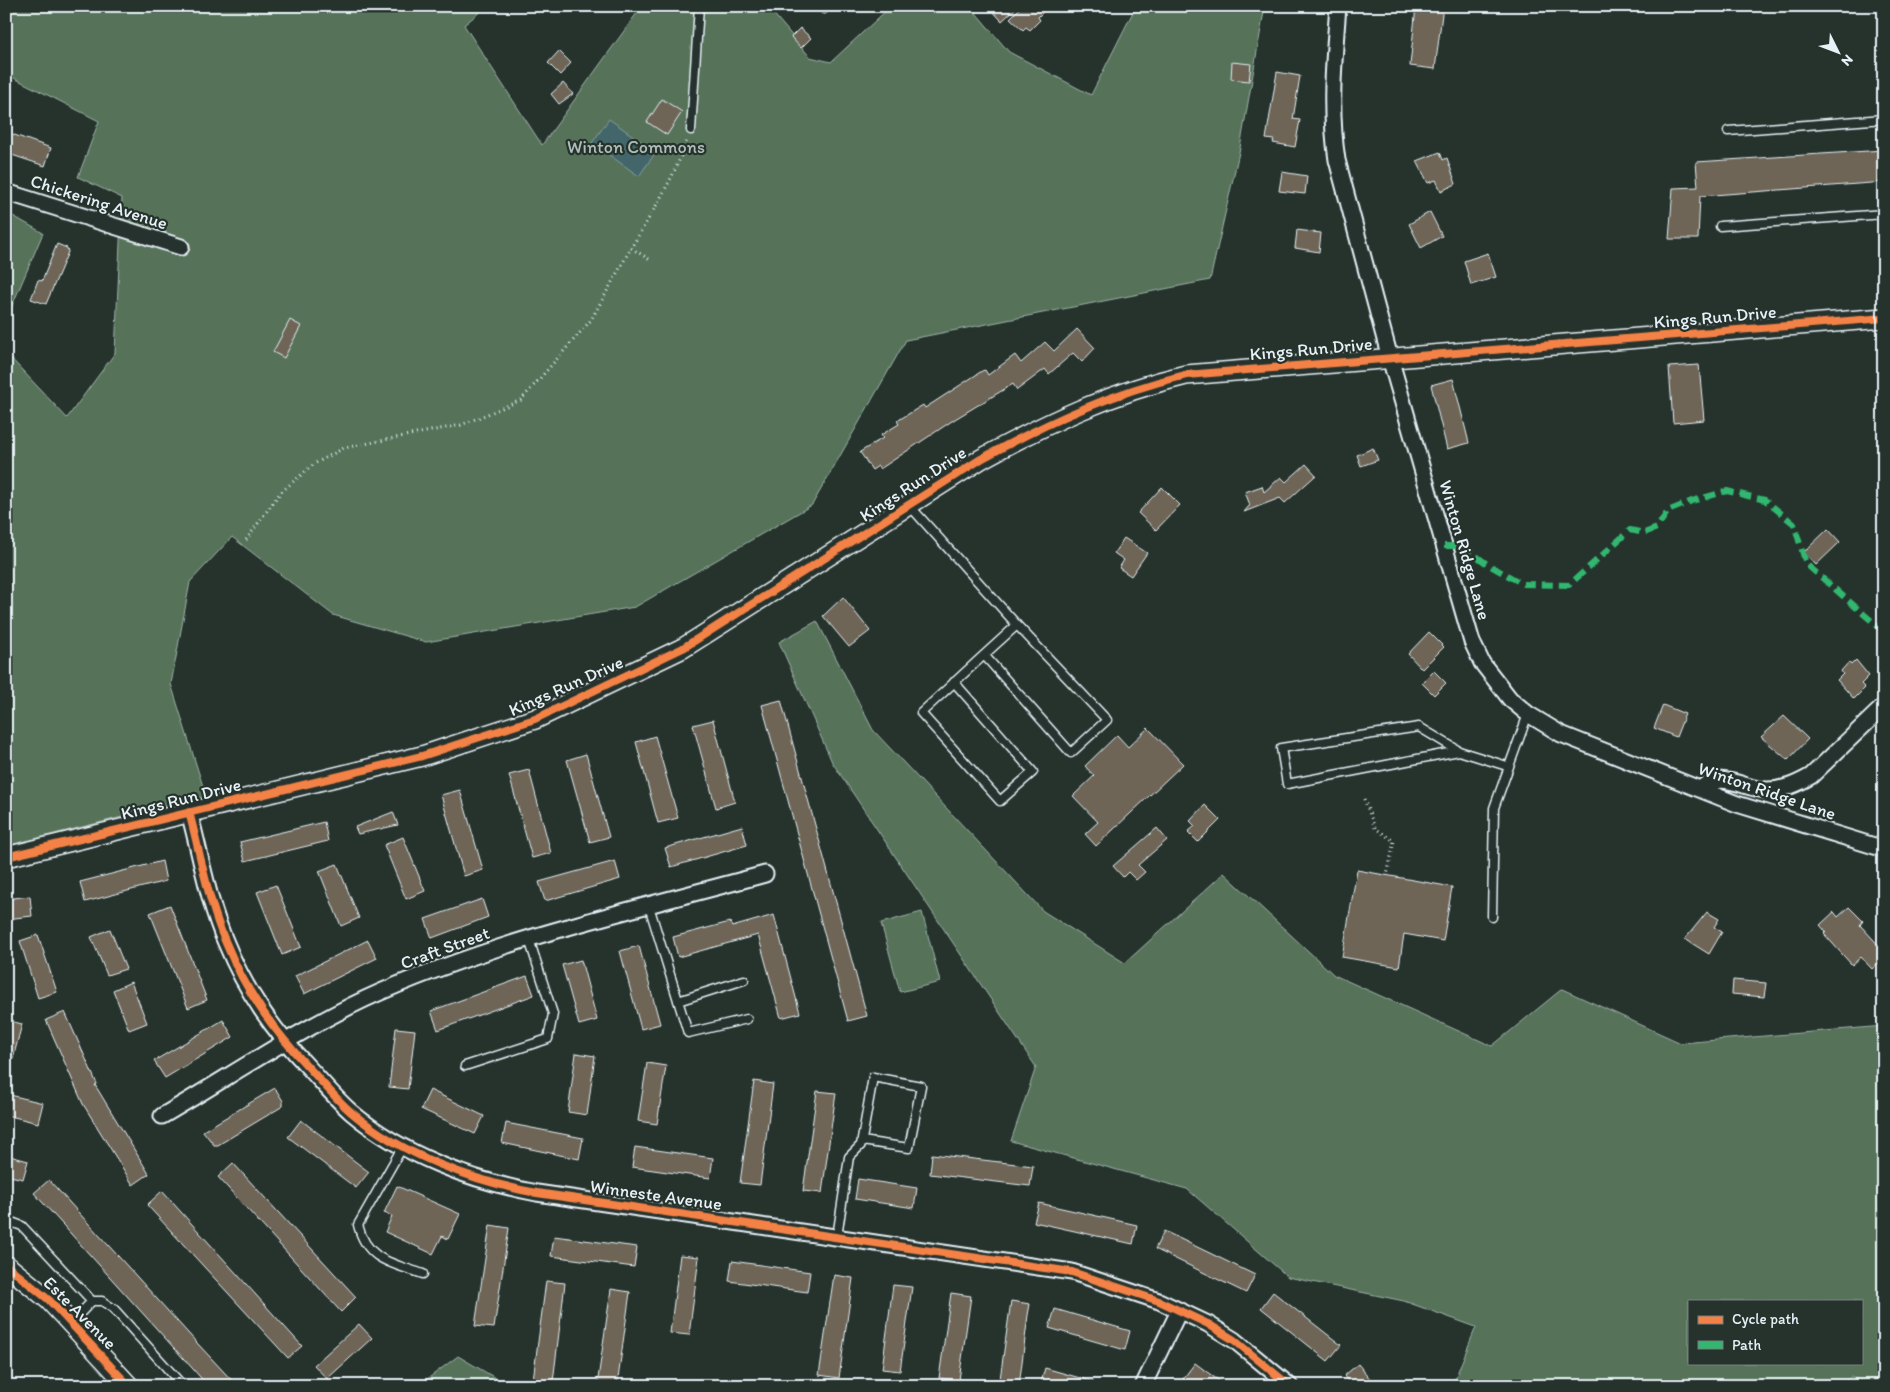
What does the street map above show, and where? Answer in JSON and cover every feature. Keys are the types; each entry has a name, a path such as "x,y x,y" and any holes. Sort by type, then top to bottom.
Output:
{"street":[{"name":"Winton Ridge Lane","path":"1338,6 1331,93 1332,130 1337,160 1390,358 1472,642 1495,682 1528,714 1560,734 1744,806 1884,849"},
{"name":"Chickering Avenue","path":"6,192 181,248"},
{"name":"Kings Run Drive","path":"6,857 422,756 535,719 683,648 981,459 1026,434 1115,396 1172,378 1186,375 1884,318"},
{"path":"1701,789 1705,785 1728,780 1750,788 1766,790 1782,789 1797,784 1811,776 1884,706"},
{"name":"Winneste Avenue","path":"189,812 213,907 225,942 240,976 259,1008 285,1044 352,1112 403,1146 499,1186 1072,1272 1116,1285 1179,1311 1234,1340 1290,1386"},
{"name":"Craft Street","path":"162,1116 364,999 460,960 528,939 764,874"},
{"name":"Este Avenue","path":"6,1265 49,1300 129,1386"},
{"path":"1143,1386 1179,1311"}],"lane":[{"path":"691,130 699,6"},
{"path":"1728,131 1884,119"},
{"path":"1720,226 1884,214"},
{"path":"909,505 1018,626 1107,720 1071,753 984,655"},
{"path":"954,682 1033,772 1000,801 921,713 954,682 984,655 1018,626"},
{"path":"1492,917 1494,808 1528,714"},
{"path":"1459,752 1287,784 1281,748 1419,727 1459,752 1508,766"},
{"path":"649,906 688,1033 746,1019"},
{"path":"465,1066 548,1039 553,1014 528,939"},
{"path":"678,1001 744,980"},
{"path":"837,1237 849,1157 862,1145 862,1141 873,1077 921,1086 909,1148 862,1141"},
{"path":"403,1146 358,1225 364,1243 376,1257 423,1274"},
{"path":"6,1220 22,1226 92,1301"},
{"path":"71,1323 92,1301 102,1301 114,1309 183,1386"}],"path":[{"path":"246,540 280,494 314,464 344,448 461,425 521,400 591,320 681,160 691,130"},
{"path":"631,248 649,259"},
{"path":"1364,799 1375,828 1394,841 1387,876"}],"green space":[{"name":"Winton Commons","path":"8,6 487,6 464,25 542,145 642,6 767,6 810,57 831,62 891,6 970,6 1009,52 1091,95 1136,6 1265,6 1240,148 1210,280 906,340 812,505 635,607 426,642 333,615 232,537 190,582 171,684 206,796 6,846 6,353 67,418 115,353 122,198 78,177 99,121 6,74"},
{"path":"6,212 43,233 6,320"},
{"path":"817,621 873,730 1043,911 1125,963 1224,873 1334,975 1492,1046 1562,989 1681,1043 1884,1026 1884,1386 1875,1386 1851,1377 1837,1386 1452,1386 1476,1327 1404,1301 1288,1277 1187,1189 1011,1141 1036,1067 832,762 779,642"},
{"path":"922,912 940,982 900,992 881,923"},
{"path":"458,1356 509,1386 418,1386"}],"water":[{"path":"609,119 656,152 639,176 592,143"}],"building":[{"path":"988,6 1018,6 1002,21"},
{"path":"1022,6 1049,6 1038,17 1040,20 1030,30 1026,27 1023,30 1010,18"},
{"path":"1416,6 1443,6 1435,69 1410,66"},
{"path":"800,28 811,38 801,48 791,37"},
{"path":"559,51 571,63 560,75 548,63"},
{"path":"1232,62 1251,64 1249,81 1231,79"},
{"path":"1277,72 1300,76 1293,119 1300,120 1295,147 1273,143 1274,140 1266,139"},
{"path":"563,83 573,94 559,104 551,94"},
{"path":"662,99 682,112 667,135 647,122"},
{"path":"6,132 51,148 45,166 6,153"},
{"path":"1884,150 1884,182 1700,196 1698,239 1669,239 1673,188 1698,187 1696,162"},
{"path":"1440,152 1443,160 1447,158 1456,184 1441,191 1436,180 1428,183 1417,161"},
{"path":"1282,172 1307,176 1305,194 1279,191"},
{"path":"1430,212 1442,236 1421,248 1409,224"},
{"path":"1297,230 1321,233 1319,252 1295,248"},
{"path":"57,244 67,248 68,252 46,304 31,299 38,280 42,281"},
{"path":"1488,253 1496,277 1471,285 1464,261"},
{"path":"290,320 301,326 284,358 273,352"},
{"path":"1077,329 1095,348 1082,362 1073,353 1049,374 1045,369 1017,390 1013,384 955,419 880,469 878,466 872,470 860,452 883,438 881,435 899,424 897,421 923,405 925,408 982,371 985,370 988,375 1015,355 1021,363 1045,342 1054,351"},
{"path":"1699,365 1704,420 1673,423 1669,367"},
{"path":"1453,379 1469,443 1447,449 1431,385"},
{"path":"1373,448 1378,460 1361,466 1357,455"},
{"path":"1306,464 1316,475 1285,503 1280,498 1244,512 1250,505 1245,492 1262,486 1264,492 1281,477 1286,482"},
{"path":"1162,487 1180,505 1156,530 1138,513"},
{"path":"1828,529 1840,542 1816,565 1804,552"},
{"path":"1124,538 1147,553 1131,576 1119,568 1124,560 1114,553"},
{"path":"843,597 870,631 849,647 823,616"},
{"path":"1429,632 1444,647 1422,669 1408,654"},
{"path":"1856,660 1869,676 1861,684 1865,688 1854,699 1837,680 1843,674 1841,671 1849,662 1851,665"},
{"path":"1434,671 1446,683 1434,695 1422,683"},
{"path":"781,700 867,1016 848,1021 762,705"},
{"path":"1663,705 1685,714 1676,737 1654,728"},
{"path":"1784,716 1808,739 1788,760 1761,737"},
{"path":"713,720 735,802 716,808 693,725"},
{"path":"1148,728 1183,764 1096,846 1085,834 1098,822 1073,796 1094,776 1085,766 1117,735 1128,747"},
{"path":"655,736 678,818 658,823 636,742"},
{"path":"586,754 609,837 590,842 567,760"},
{"path":"529,770 551,853 532,858 509,775"},
{"path":"460,790 483,870 464,876 441,795"},
{"path":"1205,805 1220,820 1198,842 1188,832 1195,826 1190,821"},
{"path":"393,812 398,825 358,834 355,827"},
{"path":"324,822 328,841 245,861 240,842"},
{"path":"742,826 747,845 671,867 665,848"},
{"path":"1157,828 1167,840 1138,865 1145,872 1136,880 1128,872 1123,877 1113,866"},
{"path":"403,837 425,891 406,899 384,845"},
{"path":"162,861 166,881 85,902 80,882"},
{"path":"615,861 620,879 545,901 539,882"},
{"path":"337,864 359,918 341,926 319,871"},
{"path":"1357,870 1452,887 1443,941 1404,934 1399,967 1342,957"},
{"path":"276,885 301,947 282,955 257,892"},
{"path":"30,896 32,916 6,919 6,899"},
{"path":"482,899 488,917 432,938 425,919"},
{"path":"170,905 207,1000 188,1008 150,913"},
{"path":"1849,907 1863,921 1860,925 1884,951 1884,958 1872,969 1861,957 1852,965 1824,934 1826,932 1820,925 1834,912 1838,917"},
{"path":"1707,912 1719,919 1714,927 1722,932 1709,954 1685,939"},
{"path":"774,915 800,1013 781,1018 758,935 678,957 673,937 730,922 732,927"},
{"path":"110,929 126,969 107,975 91,937"},
{"path":"38,935 57,992 38,998 20,941"},
{"path":"368,940 377,958 304,994 295,976"},
{"path":"639,946 660,1024 641,1029 620,951"},
{"path":"581,960 597,1020 579,1025 562,965"},
{"path":"527,976 534,995 438,1030 431,1011"},
{"path":"1733,980 1766,983 1764,997 1732,994"},
{"path":"131,982 147,1023 129,1030 113,990"},
{"path":"65,1012 97,1084 95,1085 149,1174 133,1185 83,1104 46,1020"},
{"path":"6,1020 22,1024 11,1066 6,1065"},
{"path":"223,1020 233,1037 165,1078 154,1061"},
{"path":"396,1028 415,1030 408,1089 389,1087"},
{"path":"576,1053 595,1056 587,1115 568,1112"},
{"path":"647,1063 666,1066 657,1124 638,1121"},
{"path":"754,1081 773,1084 760,1185 740,1183"},
{"path":"275,1088 283,1101 283,1106 218,1145 214,1145 203,1131"},
{"path":"430,1090 484,1116 475,1134 421,1109"},
{"path":"817,1091 836,1093 822,1193 803,1191"},
{"path":"6,1094 43,1103 38,1123 6,1115"},
{"path":"301,1120 369,1172 356,1188 288,1137"},
{"path":"506,1123 583,1138 579,1159 502,1143"},
{"path":"635,1147 713,1158 710,1178 632,1167"},
{"path":"932,1154 1033,1166 1030,1186 930,1174"},
{"path":"6,1155 28,1161 23,1179 6,1175"},
{"path":"233,1163 356,1297 341,1312 218,1177"},
{"path":"858,1179 917,1188 914,1208 855,1199"},
{"path":"49,1180 237,1386 208,1386 34,1193"},
{"path":"397,1186 460,1214 448,1239 442,1236 433,1254 385,1232 392,1216 384,1213"},
{"path":"162,1191 302,1346 288,1358 147,1205"},
{"path":"1039,1203 1137,1225 1133,1244 1034,1222"},
{"path":"490,1225 509,1228 494,1328 475,1326"},
{"path":"1164,1231 1255,1275 1246,1293 1155,1249"},
{"path":"554,1236 637,1247 634,1267 551,1256"},
{"path":"680,1255 699,1257 689,1335 670,1333"},
{"path":"732,1261 810,1272 807,1292 729,1281"},
{"path":"834,1275 853,1278 839,1378 819,1375"},
{"path":"546,1281 565,1283 553,1382 533,1380"},
{"path":"893,1285 912,1287 900,1371 882,1369"},
{"path":"611,1289 630,1292 617,1386 597,1386"},
{"path":"1273,1292 1341,1345 1328,1361 1261,1308"},
{"path":"951,1293 971,1296 959,1380 939,1378"},
{"path":"1011,1301 1030,1304 1019,1386 999,1386"},
{"path":"1055,1309 1130,1331 1125,1350 1049,1328"},
{"path":"359,1324 372,1338 327,1379 314,1365"},
{"path":"1195,1363 1226,1386 1192,1386 1183,1379"},
{"path":"1358,1364 1376,1386 1352,1386 1344,1376"},
{"path":"1045,1368 1094,1382 1094,1386 1040,1386"}],"marked path":[{"path":"1444,546 1463,546 1487,564 1523,584 1569,585 1630,530 1644,533 1657,528 1668,511 1692,501 1727,491 1765,500 1794,524 1806,564 1881,629"}],"cycle path":[{"path":"6,857 422,756 535,719 683,648 981,459 1005,446 1080,410 1159,382 1186,375 1884,318"},
{"path":"189,812 220,927 242,978 262,1010 296,1054 345,1107 392,1141 415,1153 463,1173 512,1188 537,1193 1072,1272 1159,1301 1208,1324 1234,1340 1290,1386"},
{"path":"6,1265 49,1300 129,1386"}]}
